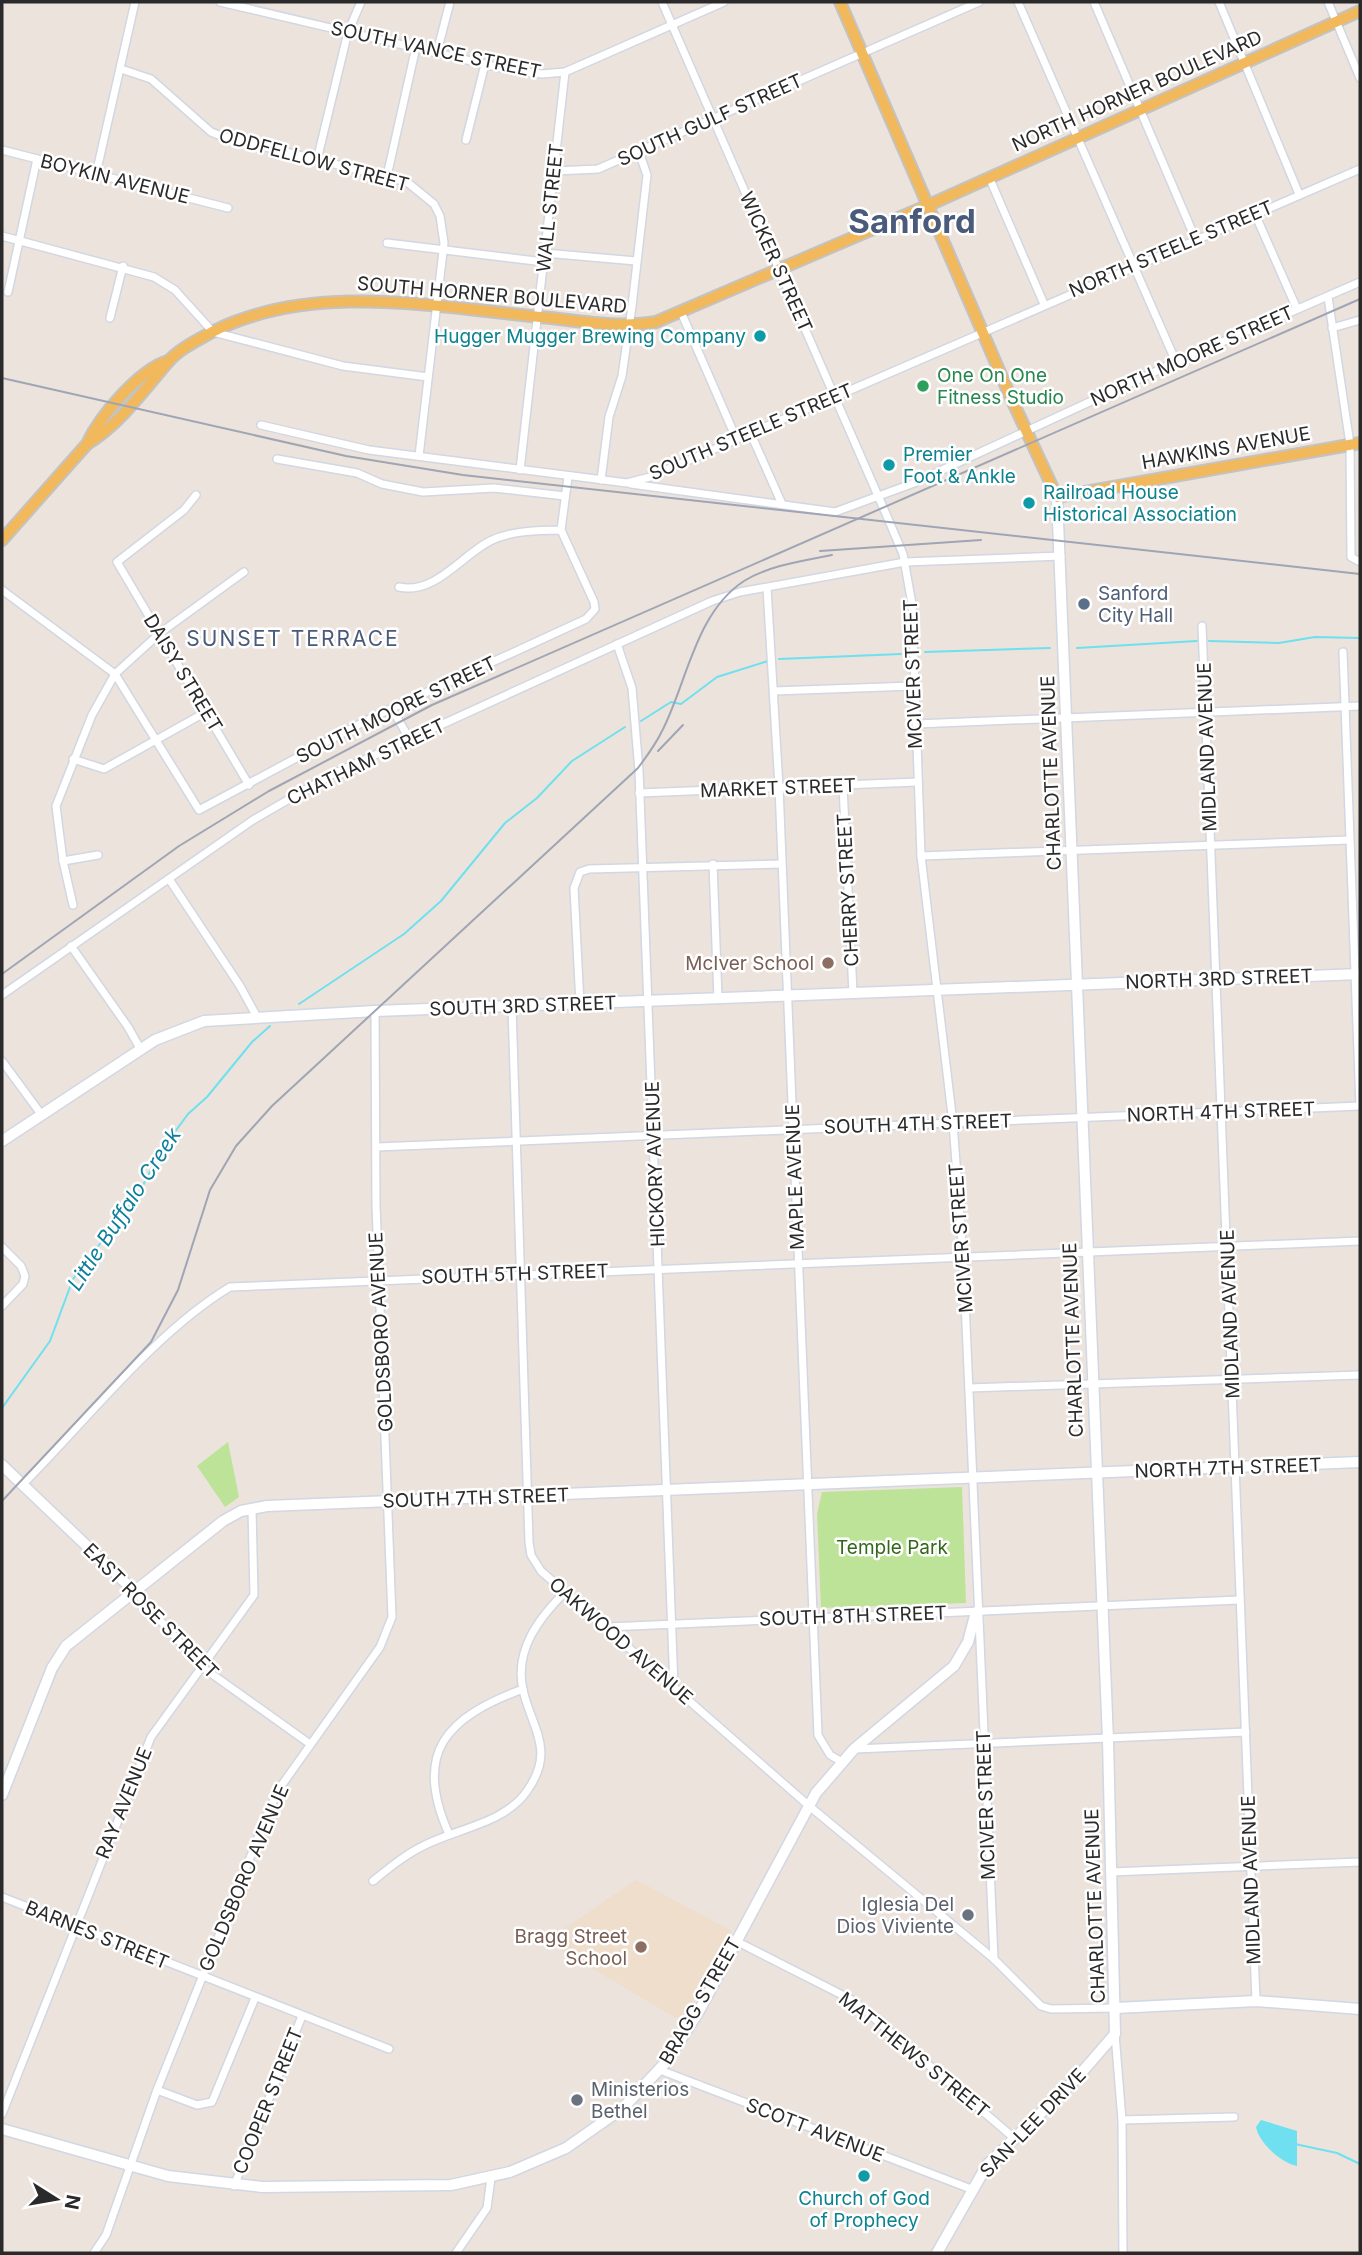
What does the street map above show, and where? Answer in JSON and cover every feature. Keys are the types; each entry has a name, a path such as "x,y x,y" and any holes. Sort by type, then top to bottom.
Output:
{"main road":[{"name":"CHARLOTTE AVENUE","path":"840,2 1026,432 1057,497"},
{"name":"NORTH HORNER BOULEVARD","path":"929,205 1360,11"},
{"name":"SOUTH HORNER BOULEVARD","path":"2,540 87,444 94,428 154,366 168,361 213,332 265,312 313,302 365,302 629,325 656,322 929,205"},
{"name":"HAWKINS AVENUE","path":"1057,497 1355,443"}],"street":[{"path":"96,174 135,2"},
{"name":"SOUTH VANCE STREET","path":"220,2 485,64 542,74 565,72 724,2"},
{"path":"317,160 348,32 361,2"},
{"path":"438,52 450,2"},
{"name":"WICKER STREET","path":"662,2 890,523"},
{"path":"1018,2 1176,362"},
{"path":"1094,2 1195,238"},
{"path":"1219,2 1299,194"},
{"path":"1328,2 1360,78"},
{"name":"SOUTH GULF STREET","path":"555,171 598,169 974,3"},
{"path":"387,176 416,47"},
{"path":"466,140 485,64"},
{"name":"ODDFELLOW STREET","path":"121,69 151,79 211,132 387,176 419,189 434,204 444,231 443,250 419,456"},
{"name":"WALL STREET","path":"520,470 565,72"},
{"name":"BOYKIN AVENUE","path":"2,150 228,208"},
{"path":"601,480 611,404 622,376 629,325 646,175 639,152"},
{"path":"8,292 37,159"},
{"name":"NORTH STEELE STREET","path":"983,330 1360,169"},
{"path":"989,177 1044,304"},
{"path":"1255,214 1297,309"},
{"path":"2,236 123,267 168,285 213,332 343,366 428,377"},
{"path":"387,243 544,262"},
{"path":"545,253 636,261"},
{"path":"110,318 123,267"},
{"name":"NORTH MOORE STREET","path":"1026,432 1176,362 1360,282"},
{"path":"1328,297 1355,443 1351,557 1360,562"},
{"path":"681,312 736,438"},
{"path":"1332,328 1360,320"},
{"name":"SOUTH STEELE STREET","path":"261,425 318,440 568,477 627,483 650,477 983,330"},
{"path":"750,432 782,504"},
{"path":"627,483 835,512 879,498 1026,432"},
{"path":"277,459 357,473 382,484 423,492 494,488 565,496"},
{"path":"399,587 417,586 447,572 488,542 500,537 517,532 561,530 568,477"},
{"name":"DAISY STREET","path":"196,495 184,510 117,562 249,785"},
{"name":"CHARLOTTE AVENUE","path":"1057,497 1062,556 1100,1605 1108,1740 1115,2034 1122,2120 1124,2253"},
{"name":"MCIVER STREET","path":"890,523 905,562 912,604 921,856 953,1123 963,1255 976,1612 994,1959"},
{"name":"SOUTH MOORE STREET","path":"158,740 199,810 392,709 586,619 593,612 594,602 561,530"},
{"name":"CHATHAM STREET","path":"2,995 253,820 329,776 720,598 905,562 1062,556"},
{"path":"73,905 63,861 57,806 73,759 115,674 159,633 244,572"},
{"name":"MAPLE AVENUE","path":"764,588 774,691 779,787 818,1735 830,1755 842,1762"},
{"path":"2,590 115,674 158,740"},
{"name":"MIDLAND AVENUE","path":"1202,626 1203,710 1222,1112 1255,2001"},
{"name":"HICKORY AVENUE","path":"617,644 626,663 634,703 639,793 674,1686"},
{"path":"1343,652 1349,840 1358,974 1360,1106"},
{"path":"774,691 913,686"},
{"path":"916,724 1203,710 1360,706"},
{"path":"392,709 409,738"},
{"path":"73,759 104,769 206,712"},
{"name":"MARKET STREET","path":"639,793 917,782"},
{"name":"CHERRY STREET","path":"843,786 853,993"},
{"path":"921,856 1349,840"},
{"path":"63,861 99,855"},
{"path":"713,864 718,999"},
{"path":"580,1004 574,888 577,876 589,869 781,864"},
{"path":"169,879 240,986 257,1017"},
{"path":"71,946 141,1050"},
{"name":"NORTH 3RD STREET","path":"1077,985 1358,974"},
{"name":"SOUTH 3RD STREET","path":"2,1140 164,1035 192,1024 257,1017 375,1011 1077,985"},
{"name":"OAKWOOD AVENUE","path":"512,1007 531,1555 541,1571 808,1805 994,1959 1041,2006 1051,2009 1116,2008"},
{"name":"GOLDSBORO AVENUE","path":"94,2253 106,2235 201,1976 270,1808 310,1744 380,1647 389,1629 393,1601 378,1279 375,1011"},
{"path":"2,1061 41,1114"},
{"name":"NORTH 4TH STREET","path":"1082,1118 1360,1106"},
{"name":"SOUTH 4TH STREET","path":"377,1147 1082,1118"},
{"name":"SOUTH 5TH STREET","path":"22,1485 128,1375 205,1302 230,1287 963,1255 1087,1253 1360,1241"},
{"path":"2,1247 20,1266 25,1276 23,1284 2,1306"},
{"path":"969,1388 1360,1375"},
{"name":"NORTH 7TH STREET","path":"1096,1473 1360,1462"},
{"name":"EAST ROSE STREET","path":"2,1465 134,1591 202,1667 310,1744"},
{"name":"SOUTH 7TH STREET","path":"2,1795 58,1658 74,1638 223,1521 252,1509 1096,1473"},
{"name":"RAY AVENUE","path":"2,2114 151,1737 254,1595 252,1509"},
{"path":"373,1881 406,1856 449,1834 503,1814 514,1806 533,1781 540,1758 539,1730 523,1689 524,1656 528,1641 547,1611 565,1592"},
{"name":"SOUTH 8TH STREET","path":"606,1628 1240,1600"},
{"name":"BRAGG STREET","path":"2,2129 129,2167 234,2186 431,2186 491,2178 566,2148 623,2108 660,2070 687,2031 808,1805 854,1749 954,1666 968,1642 976,1612"},
{"path":"449,1834 434,1794 434,1777 441,1747 459,1722 472,1711 523,1689"},
{"path":"854,1749 1245,1732"},
{"path":"1111,1872 1360,1862"},
{"name":"BARNES STREET","path":"2,1897 389,2049"},
{"name":"MATTHEWS STREET","path":"736,1941 854,2001 1014,2138"},
{"path":"158,2090 197,2105 212,2102 255,1998"},
{"path":"1116,2008 1255,2001 1360,2009"},
{"name":"COOPER STREET","path":"234,2186 302,2016"},
{"name":"SAN-LEE DRIVE","path":"937,2253 987,2165 1076,2079 1115,2034"},
{"name":"SCOTT AVENUE","path":"660,2070 971,2189"},
{"path":"1122,2120 1234,2117"},
{"path":"456,2253 486,2208 491,2178"}],"shaded area":[{"path":"636,1880 732,1931 681,2021 546,1941"}],"green space":[{"path":"228,1442 239,1497 225,1507 197,1466"},
{"name":"Temple Park","path":"962,1487 966,1603 821,1608 817,1514 822,1492"}],"water":[{"path":"1261,2120 1297,2131 1297,2166 1284,2161 1266,2146 1256,2127"}],"waterway":[{"name":"Little Buffalo Creek","path":"1209,641 1279,643 1315,637 1360,638"},
{"name":"Little Buffalo Creek","path":"1077,648 1197,641"},
{"name":"Little Buffalo Creek","path":"925,652 1050,648"},
{"name":"Little Buffalo Creek","path":"779,659 901,654"},
{"name":"Little Buffalo Creek","path":"641,721 671,702 681,704 717,677 768,661"},
{"name":"Little Buffalo Creek","path":"299,1004 404,934 441,901 505,823 537,798 572,761 625,727"},
{"name":"Little Buffalo Creek","path":"2,1408 50,1341 73,1279 139,1193 160,1152 188,1114 207,1097 252,1042 270,1026"},
{"path":"1295,2144 1337,2153 1360,2164"}],"railway":[{"path":"2,974 179,846 269,791 432,705 1360,299"},
{"path":"2,378 346,456 463,475 1360,574"},
{"path":"820,551 981,540"},
{"path":"2,1501 151,1342 178,1290 210,1190 236,1146 272,1106 638,768 654,745 671,712 703,630 727,595 744,581 765,571 832,555"},
{"path":"658,751 683,725"}],"place":[{"name":"Hugger Mugger Brewing Company","path":"760,336"},
{"name":"One On One Fitness Studio","path":"923,386"},
{"name":"Premier Foot & Ankle","path":"889,465"},
{"name":"Railroad House Historical Association","path":"1029,503"},
{"name":"Sanford City Hall","path":"1084,604"},
{"name":"McIver School","path":"828,963"},
{"name":"Iglesia Del Dios Viviente","path":"968,1915"},
{"name":"Bragg Street School","path":"641,1947"},
{"name":"Ministerios Bethel","path":"577,2100"},
{"name":"Church of God of Prophecy","path":"864,2176"}],"district":[{"name":"Sanford","path":"912,221"},
{"name":"SUNSET TERRACE","path":"293,638"}]}
